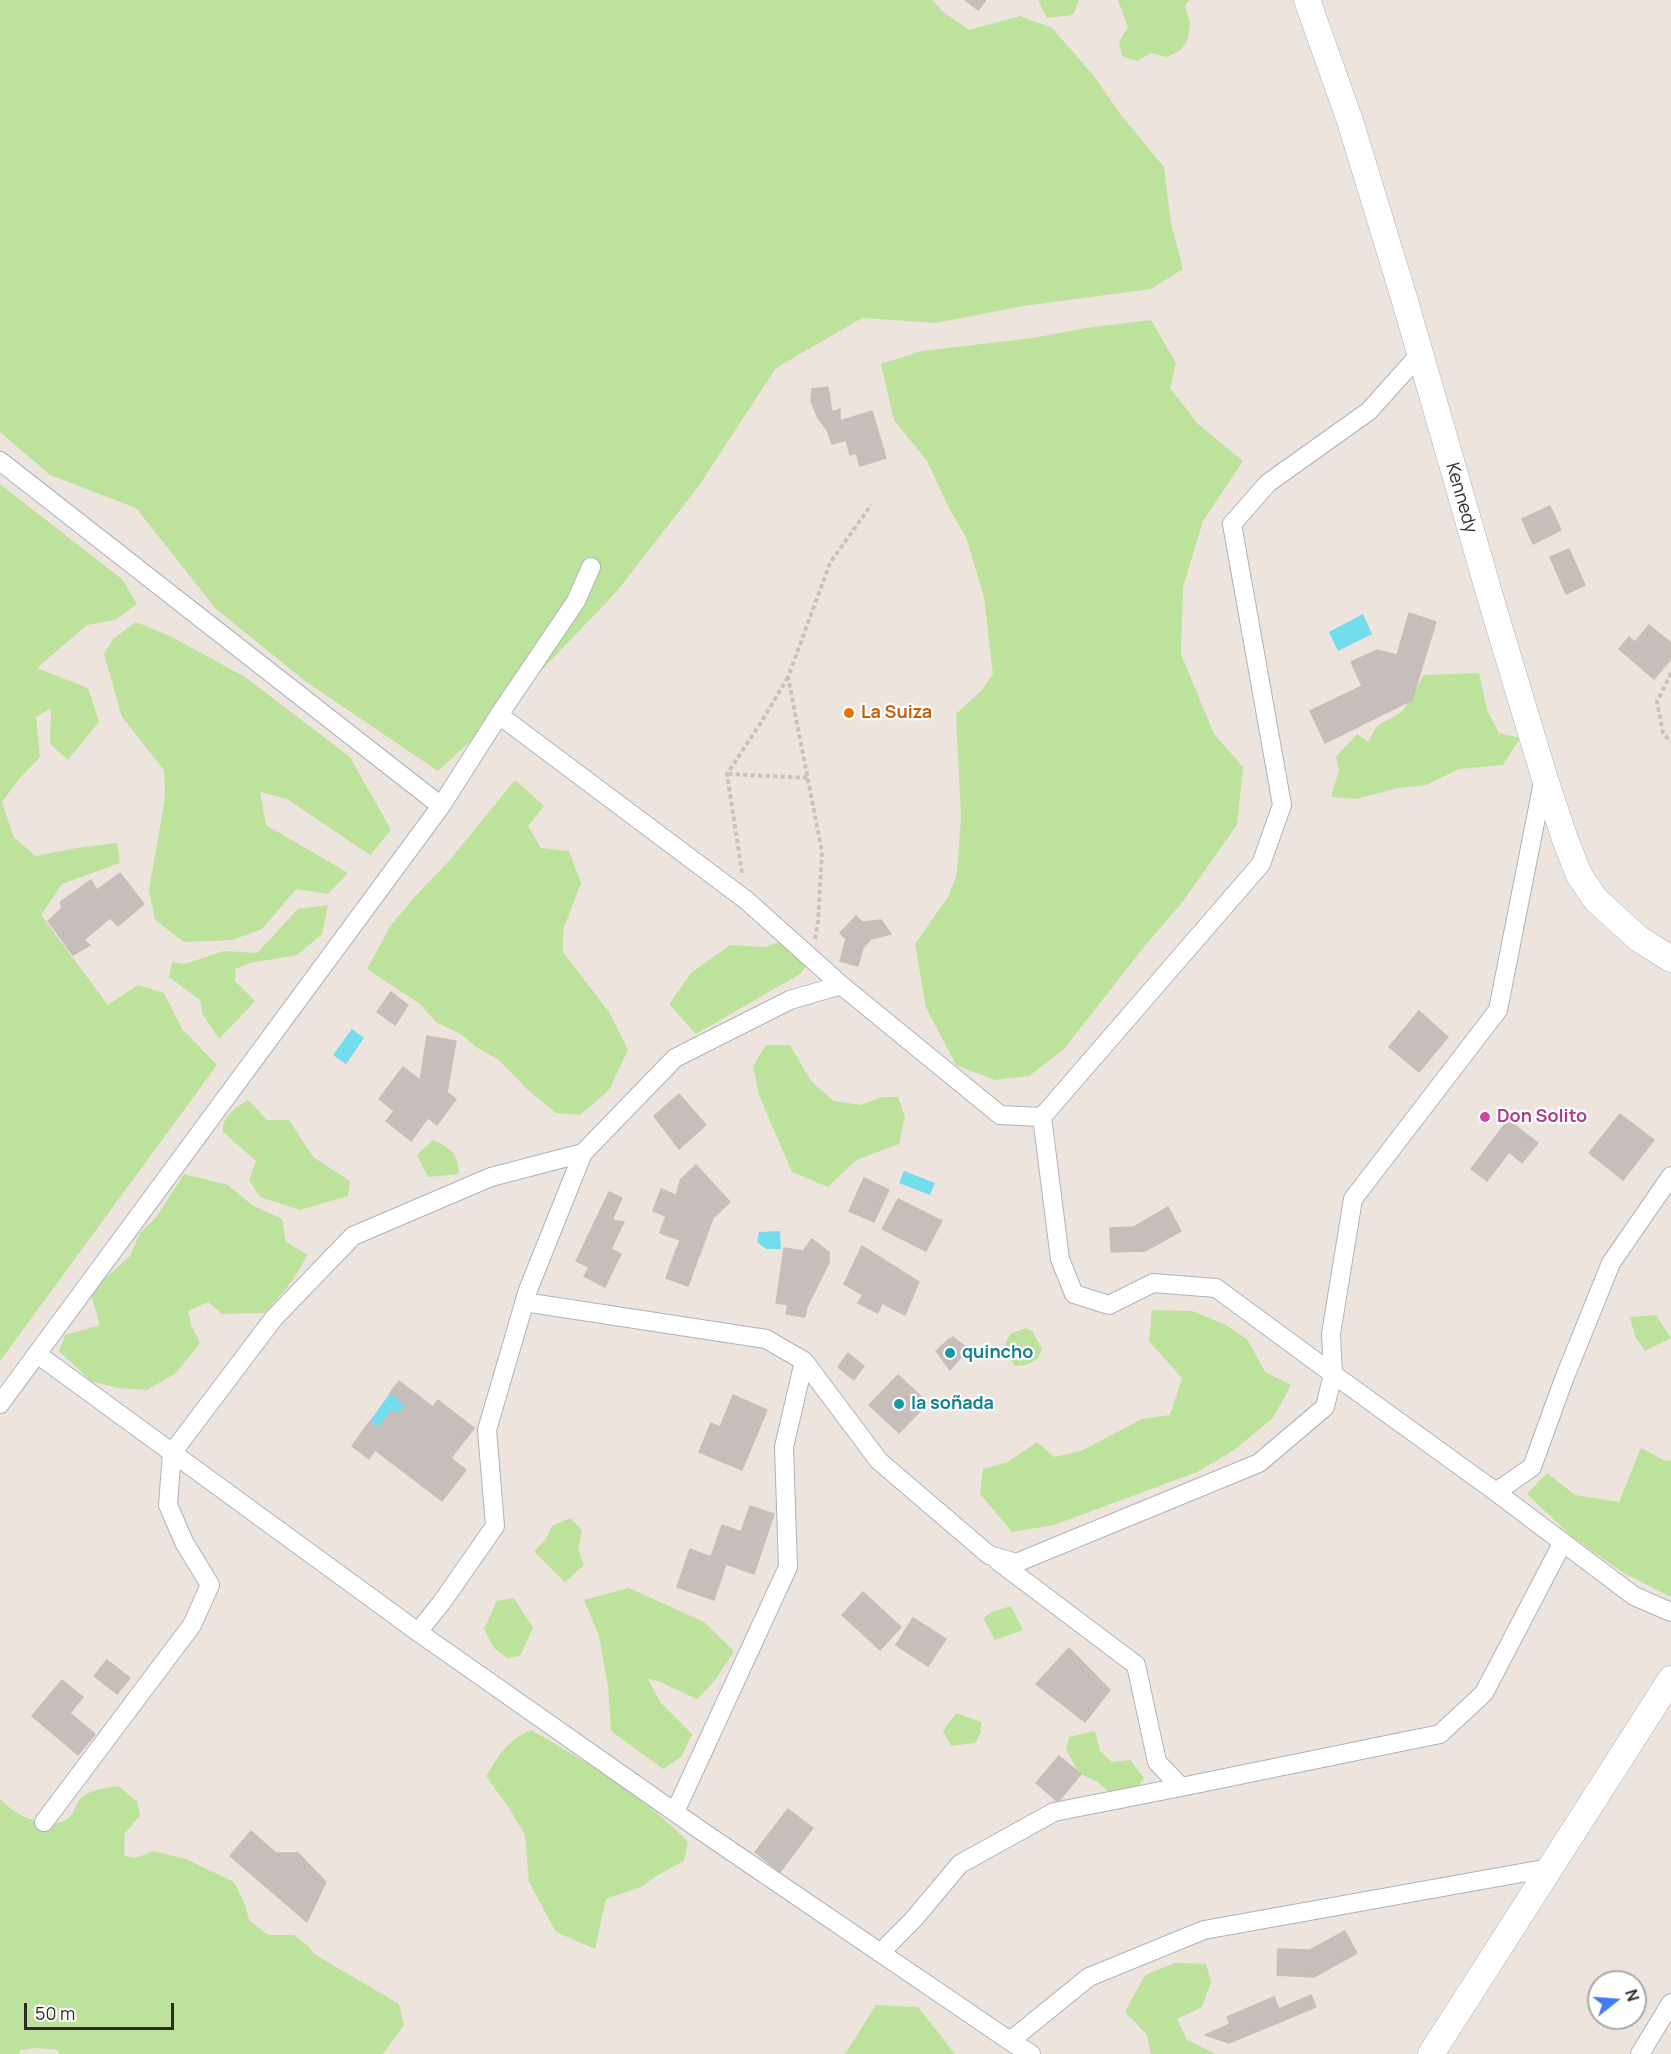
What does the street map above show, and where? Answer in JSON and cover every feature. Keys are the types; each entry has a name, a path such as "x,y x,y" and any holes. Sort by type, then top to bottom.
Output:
{"main road":[{"name":"Kennedy","path":"1307,0 1350,122 1544,776 1579,875 1596,900 1639,939 1671,958"},
{"path":"1431,2054 1671,1679"}],"street":[{"path":"1420,354 1369,411 1268,483 1232,524 1282,805 1261,864 1042,1117 1060,1258 1074,1294 1109,1305 1153,1283 1216,1288 1496,1492 1634,1596 1671,1612"},
{"path":"0,461 441,806"},
{"path":"0,1404 441,806 576,601 591,567"},
{"path":"499,715 746,900 842,985 1000,1115 1042,1117"},
{"path":"989,1555 1016,1563 1259,1463 1325,1407 1333,1374 1331,1334 1353,1199 1498,1010 1544,776"},
{"path":"418,1632 495,1526 487,1430 525,1302 583,1153 675,1058 790,1000 842,985"},
{"path":"44,1822 192,1625 210,1585 184,1542 168,1505 172,1453 274,1318 353,1236 491,1177 583,1153"},
{"path":"1496,1492 1532,1467 1564,1379 1611,1263 1671,1176"},
{"path":"525,1302 766,1339 804,1361 879,1461 989,1555 1136,1665 1157,1762 1181,1787"},
{"path":"37,1354 418,1632 675,1812 1031,2054"},
{"path":"675,1812 788,1567 784,1447 804,1361"},
{"path":"880,1953 913,1920 960,1864 1054,1812 1440,1734 1484,1694 1563,1542"},
{"path":"1010,2041 1089,1977 1204,1930 1549,1868"},
{"path":"1640,2054 1671,2003"}],"path":[{"path":"746,900 727,774 788,676 830,563 871,505"},
{"path":"1671,673 1658,702 1663,734 1671,742"},
{"path":"788,676 822,852 818,922 812,958"},
{"path":"727,774 808,778"}],"green space":[{"path":"0,0 932,0 942,11 969,30 1020,16 1052,28 1094,76 1121,115 1164,167 1171,224 1183,269 1151,289 1023,306 936,323 862,318 776,368 698,487 617,591 499,715 438,771 305,681 216,609 136,508 50,475 0,432"},
{"path":"1038,0 1079,0 1073,15 1047,18"},
{"path":"1118,0 1190,0 1185,5 1190,24 1188,39 1181,50 1167,57 1151,53 1137,61 1122,56 1119,42 1128,27"},
{"path":"1151,320 1176,363 1170,388 1198,424 1243,461 1203,521 1183,587 1181,654 1214,734 1243,767 1237,825 1181,904 1147,943 1064,1049 1029,1076 995,1080 956,1065 926,1008 915,944 948,897 957,874 961,817 956,714 981,691 993,674 984,597 966,537 949,508 927,461 894,420 881,364 922,351 1033,338 1086,328"},
{"path":"0,484 123,580 137,604 115,620 87,625 37,668 88,688 99,722 68,760 50,744 51,708 36,717 40,757 2,802 14,838 36,856 117,843 120,863 62,884 41,915 108,1005 138,985 164,993 182,1029 217,1065 0,1361"},
{"path":"136,622 172,637 245,677 350,757 391,830 370,855 287,799 260,792 266,825 348,873 328,894 296,889 262,929 232,940 184,942 155,920 149,890 165,798 164,770 122,717 104,654 113,639"},
{"path":"1479,673 1487,710 1499,733 1520,738 1503,765 1459,769 1426,785 1398,788 1356,799 1331,797 1339,770 1336,757 1357,734 1368,742 1377,726 1402,712 1424,675"},
{"path":"515,780 544,806 528,826 541,848 569,851 581,883 563,930 563,952 609,1012 628,1050 609,1090 580,1115 556,1113 527,1089 499,1060 476,1047 462,1035 436,1022 420,1004 367,969 391,925 449,861"},
{"path":"328,905 322,934 297,955 250,963 235,969 235,981 255,1001 219,1039 202,1013 200,1000 169,977 172,962 185,964 224,951 257,953 298,909"},
{"path":"792,937 807,965 800,974 696,1034 669,1004 691,973 730,945 766,947"},
{"path":"766,1045 790,1045 811,1081 834,1101 861,1105 882,1097 898,1097 905,1117 899,1144 856,1160 828,1187 792,1172 759,1095 753,1066"},
{"path":"248,1100 267,1120 289,1120 313,1157 350,1181 348,1196 300,1210 260,1197 249,1180 256,1161 223,1132 227,1117"},
{"path":"433,1140 452,1152 457,1160 459,1174 428,1177 417,1155"},
{"path":"184,1174 228,1185 252,1205 282,1219 286,1242 307,1254 299,1270 264,1313 222,1314 208,1302 188,1311 191,1325 200,1343 176,1373 147,1390 118,1388 91,1381 59,1351 65,1335 100,1325 90,1292 130,1256 140,1233 157,1216"},
{"path":"1152,1310 1192,1311 1224,1324 1247,1339 1265,1372 1291,1385 1273,1418 1234,1450 1197,1472 1054,1525 1012,1532 980,1494 983,1469 1008,1462 1037,1442 1054,1457 1081,1451 1142,1419 1170,1415 1182,1378 1149,1341"},
{"path":"1656,1315 1671,1338 1645,1351 1635,1336 1630,1317"},
{"path":"1026,1328 1032,1331 1042,1349 1031,1363 1014,1366 1004,1347 1010,1334"},
{"path":"1641,1448 1666,1461 1671,1460 1671,1597 1622,1572 1570,1535 1527,1494 1547,1473 1575,1495 1619,1502"},
{"path":"571,1518 582,1531 578,1549 584,1565 565,1582 534,1551 545,1540 552,1526"},
{"path":"629,1588 704,1622 734,1651 716,1679 697,1699 647,1678 661,1703 692,1734 682,1756 663,1769 611,1731 608,1687 599,1636 584,1600"},
{"path":"514,1598 533,1628 520,1656 507,1658 494,1648 484,1629 497,1601"},
{"path":"1011,1606 1023,1630 995,1640 983,1618 992,1612"},
{"path":"956,1713 981,1722 981,1732 975,1743 951,1746 943,1731"},
{"path":"531,1730 634,1795 688,1842 684,1861 641,1887 606,1899 595,1949 556,1932 529,1882 525,1835 486,1776 500,1754 515,1739"},
{"path":"1095,1731 1100,1751 1112,1762 1130,1760 1144,1778 1135,1791 1111,1794 1099,1783 1079,1773 1066,1749 1069,1737"},
{"path":"118,1786 137,1801 140,1815 125,1833 124,1856 136,1858 153,1851 186,1859 234,1882 245,1904 249,1920 268,1935 294,1935 314,1954 399,2004 404,2025 383,2054 59,2054 58,2050 37,2048 20,2050 19,2054 0,2054 0,1799 22,1815 50,1823 59,1822 71,1816 80,1799 89,1793"},
{"path":"1175,1963 1206,1964 1211,1982 1202,2007 1177,2019 1187,2040 1216,2054 1151,2054 1147,2035 1125,2012 1145,1975"},
{"path":"876,2005 918,2007 955,2054 845,2054"}],"water":[{"path":"1363,614 1372,634 1338,651 1329,632"},
{"path":"352,1029 364,1038 346,1064 333,1055"},
{"path":"904,1171 935,1183 930,1195 899,1183"},
{"path":"780,1231 781,1249 766,1249 757,1242 759,1232"},
{"path":"390,1393 406,1405 399,1414 392,1410 379,1428 370,1421"}],"building":[{"path":"965,0 986,0 978,10"},
{"path":"828,387 832,412 840,409 840,421 872,411 886,458 860,466 856,453 850,455 846,440 832,444 811,401 812,389"},
{"path":"1550,506 1561,530 1533,544 1522,519"},
{"path":"1569,549 1585,585 1566,594 1550,557"},
{"path":"1409,613 1436,622 1412,700 1325,743 1310,711 1362,686 1351,662 1377,650 1397,655"},
{"path":"1649,625 1671,643 1671,659 1654,679 1619,649 1629,637 1635,642"},
{"path":"120,873 144,904 118,926 110,918 84,940 90,945 73,955 48,921 62,908 60,902 91,880 97,890"},
{"path":"856,916 862,922 881,920 891,934 871,939 863,948 858,966 840,961 846,939 840,933"},
{"path":"391,992 408,1005 395,1025 377,1012"},
{"path":"1419,1011 1448,1037 1419,1072 1389,1047"},
{"path":"427,1036 456,1041 447,1092 456,1099 437,1125 428,1118 411,1141 386,1121 394,1111 379,1099 403,1067 420,1080"},
{"path":"679,1094 706,1125 679,1149 654,1116"},
{"path":"1620,1114 1654,1140 1623,1180 1589,1153"},
{"path":"1508,1120 1538,1143 1522,1163 1509,1152 1487,1181 1471,1169"},
{"path":"696,1165 730,1202 713,1218 688,1286 666,1278 680,1240 660,1233 666,1216 653,1211 661,1189 676,1195 681,1179"},
{"path":"864,1178 889,1190 874,1222 849,1211"},
{"path":"609,1192 622,1198 612,1220 624,1222 611,1249 621,1254 605,1287 584,1276 589,1267 576,1261"},
{"path":"898,1199 942,1221 926,1251 882,1229"},
{"path":"1168,1207 1181,1231 1145,1251 1111,1252 1110,1228 1134,1227"},
{"path":"812,1239 829,1252 829,1263 807,1307 805,1317 786,1314 788,1305 776,1303 784,1248 803,1251"},
{"path":"862,1246 919,1282 905,1315 882,1303 878,1313 858,1303 863,1295 844,1284"},
{"name":"quincho","path":"953,1337 965,1346 963,1355 950,1370 936,1351"},
{"path":"848,1353 864,1366 854,1380 838,1367"},
{"name":"la soñada","path":"898,1375 928,1403 899,1433 869,1405"},
{"path":"399,1381 433,1407 438,1400 474,1428 451,1458 466,1470 442,1501 375,1450 369,1459 352,1446 370,1421 379,1428 392,1410 399,1414 406,1405 390,1393"},
{"path":"733,1395 767,1410 742,1470 699,1452 711,1423 720,1427"},
{"path":"750,1506 774,1514 754,1574 726,1564 714,1600 677,1587 690,1549 711,1557 722,1525 741,1532"},
{"path":"863,1592 901,1627 880,1650 842,1615"},
{"path":"913,1618 946,1639 928,1666 896,1645"},
{"path":"1069,1648 1110,1690 1085,1722 1036,1684"},
{"path":"107,1660 130,1678 117,1694 94,1676"},
{"path":"62,1680 83,1697 70,1713 95,1734 78,1755 32,1716"},
{"path":"1059,1756 1081,1774 1058,1802 1036,1783"},
{"path":"788,1809 813,1828 780,1872 755,1852"},
{"path":"251,1831 276,1853 298,1853 326,1882 307,1922 230,1856"},
{"path":"1345,1931 1357,1953 1314,1977 1277,1975 1278,1949 1310,1950"},
{"path":"1311,1995 1316,2007 1229,2043 1205,2035 1230,2024 1227,2017 1274,1997 1279,2009"}],"place":[{"name":"La Suiza","path":"849,713"},
{"name":"Don Solito","path":"1485,1117"},
{"name":"quincho","path":"950,1353"},
{"name":"la soñada","path":"899,1404"}]}
